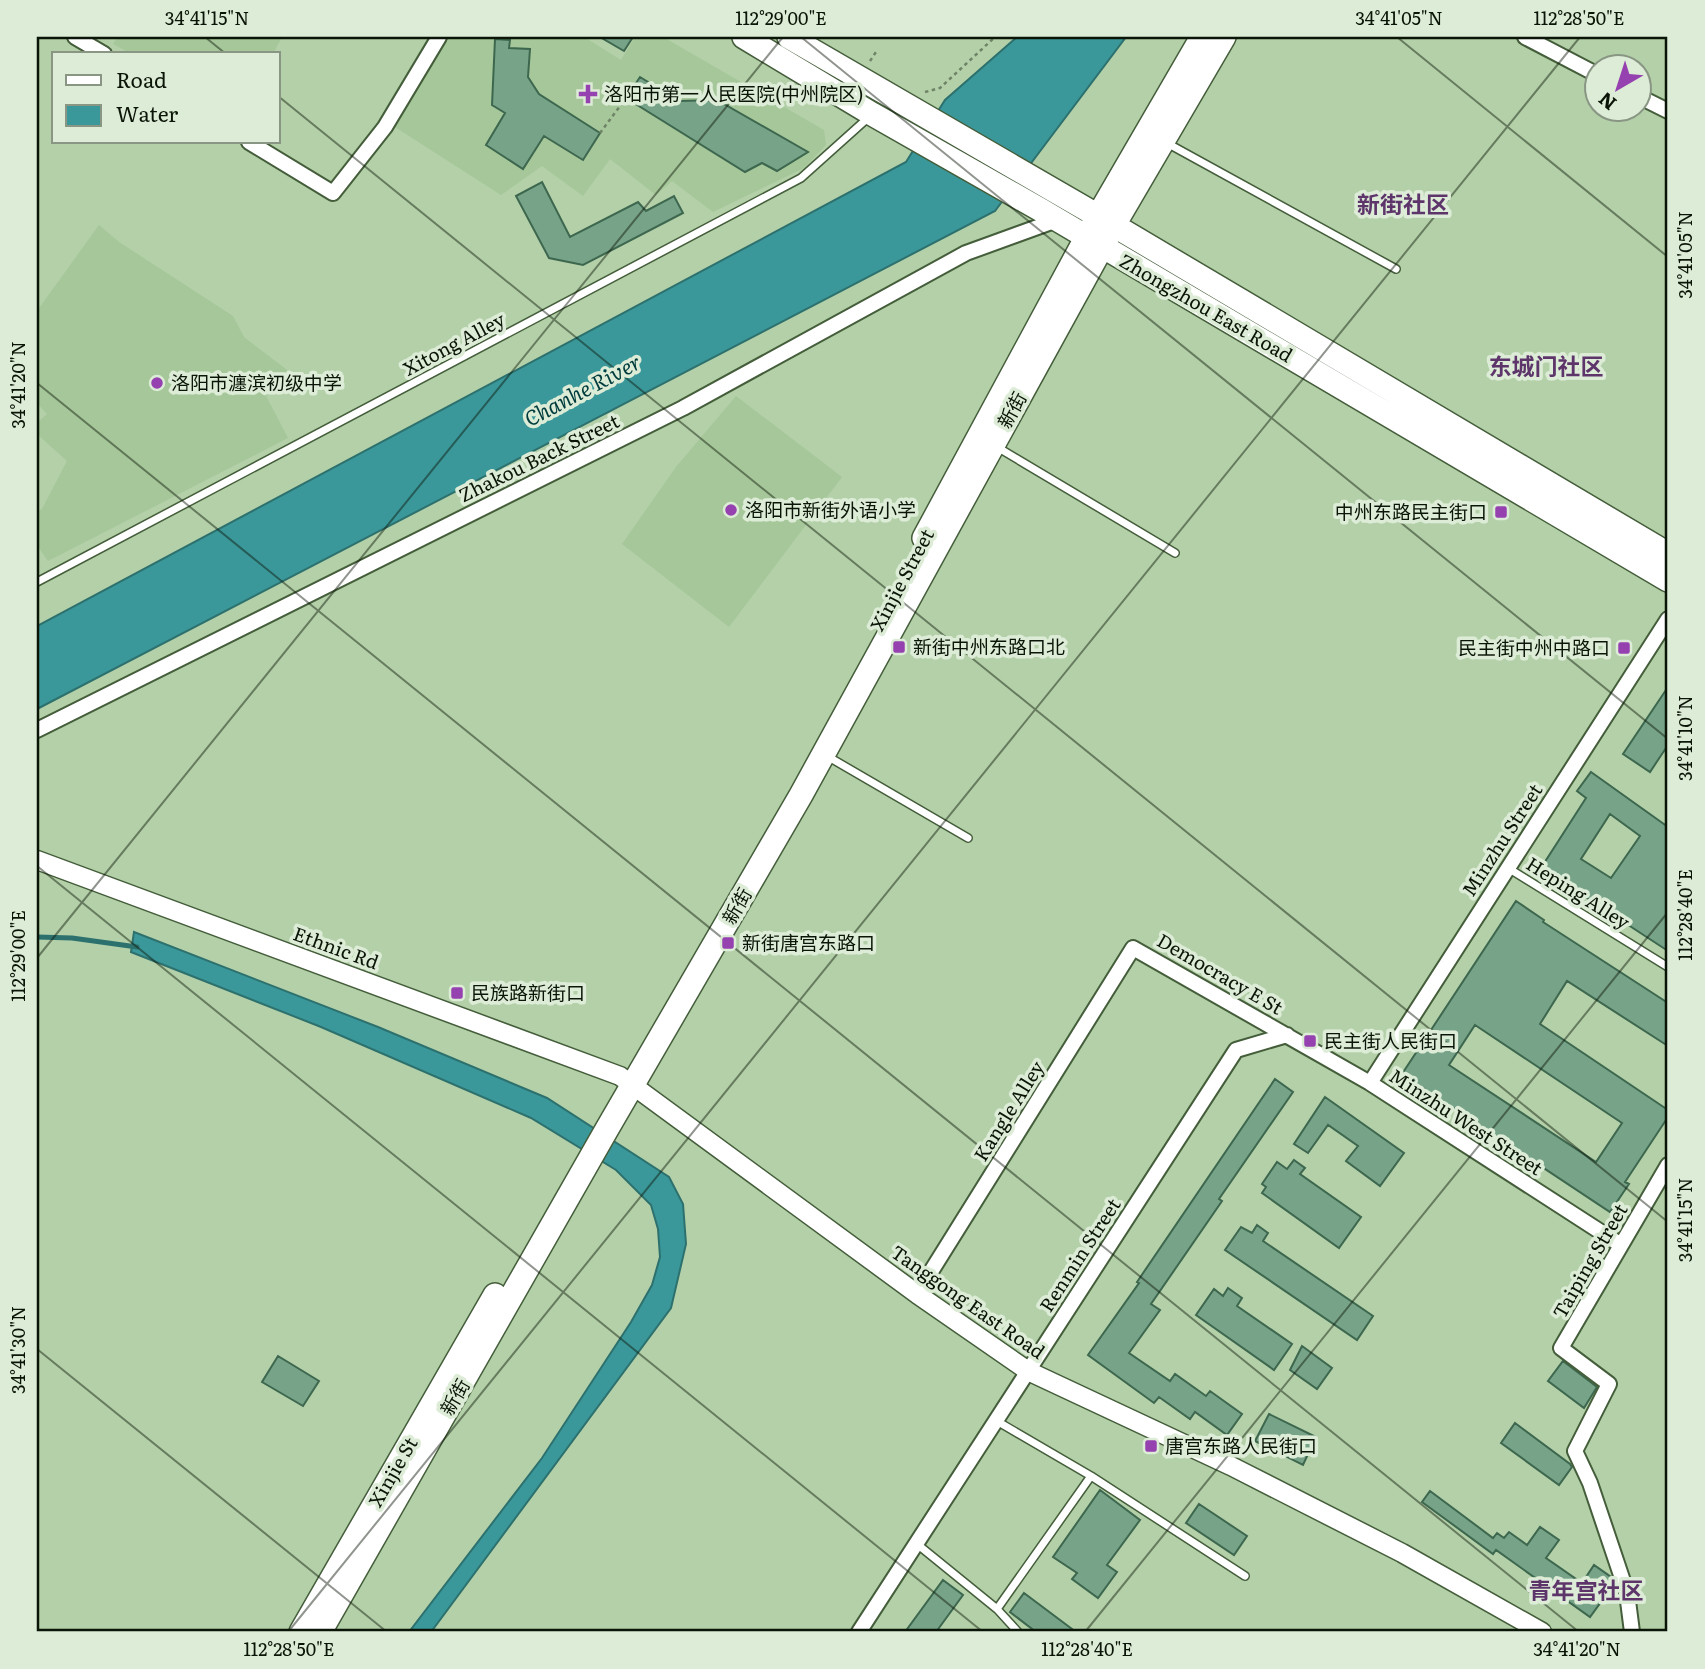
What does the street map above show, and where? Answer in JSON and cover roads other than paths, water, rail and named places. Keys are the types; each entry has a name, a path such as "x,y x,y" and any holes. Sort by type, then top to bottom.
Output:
{"main road":[{"name":"Zhongzhou East Road","path":"744,37 872,114 1049,207 1106,221 1668,554"},
{"name":"Zhongzhou East Road","path":"789,37 894,100 1049,207 1094,242 1668,580"},
{"name":"Xinjie Street","path":"602,1124 1154,136 1202,37"},
{"path":"1154,136 1224,37"},
{"name":"新街","path":"627,1081 824,754 993,445 1094,242"},
{"name":"新街","path":"320,1632 602,1124"},
{"name":"Xinjie St","path":"301,1632 575,1171"}],"street":[{"path":"75,37 101,52"},
{"path":"252,144 333,193 384,127 439,37"},
{"path":"1525,37 1582,66"},
{"path":"1652,103 1668,111"},
{"name":"Zhakou Back Street","path":"37,730 683,408 1049,207"},
{"name":"Minzhu Street","path":"1370,1083 1668,619"},
{"name":"Ethnic Rd","path":"37,860 627,1081"},
{"name":"Democracy E St","path":"1133,948 1287,1035"},
{"name":"Kangle Alley","path":"917,1294 1133,948"},
{"name":"Minzhu West Street","path":"1287,1035 1370,1083 1621,1245"},
{"name":"Renmin Street","path":"859,1632 1236,1050 1287,1035"},
{"name":"Tanggong East Road","path":"627,1081 917,1294 1028,1371 1231,1466 1402,1553 1542,1632"},
{"name":"Taiping Street","path":"1632,1632 1628,1593 1590,1483 1575,1451 1609,1384 1561,1348 1668,1165"}],"lane":[{"name":"Xitong Alley","path":"37,582 801,178 872,114"},
{"path":"1154,136 1396,269"},
{"path":"993,445 1175,553"},
{"path":"824,754 968,838"},
{"name":"Heping Alley","path":"1507,867 1668,967"},
{"path":"995,1420 1091,1476 1245,1576"},
{"path":"998,1609 1091,1476"},
{"path":"917,1544 998,1609 1018,1632"}],"water":[{"name":"Chanhe River","path":"1017,37 1126,37 995,211 37,709 37,626 906,162 945,100"},
{"path":"134,932 378,1027 547,1098 669,1177 683,1204 686,1244 671,1308 431,1632 409,1632 542,1458 631,1322 652,1285 660,1257 658,1229 651,1205 616,1170 531,1118 321,1027 131,952"}],"waterway":[{"path":"37,937 72,938 137,947"}],"place":[{"name":"洛阳市第一人民医院(中州院区)","path":"588,94"},
{"name":"洛阳市瀍滨初级中学","path":"157,383"},
{"name":"洛阳市新街外语小学","path":"731,510"},
{"name":"中州东路民主街口","path":"1501,512"},
{"name":"新街中州东路口北","path":"899,647"},
{"name":"民主街中州中路口","path":"1624,648"},
{"name":"新街唐宫东路口","path":"728,943"},
{"name":"民族路新街口","path":"457,993"},
{"name":"民主街人民街口","path":"1310,1041"},
{"name":"唐宫东路人民街口","path":"1151,1446"}],"district":[{"name":"新街社区","path":"1403,205"},
{"name":"东城门社区","path":"1546,367"},
{"name":"青年宫社区","path":"1586,1591"}]}
